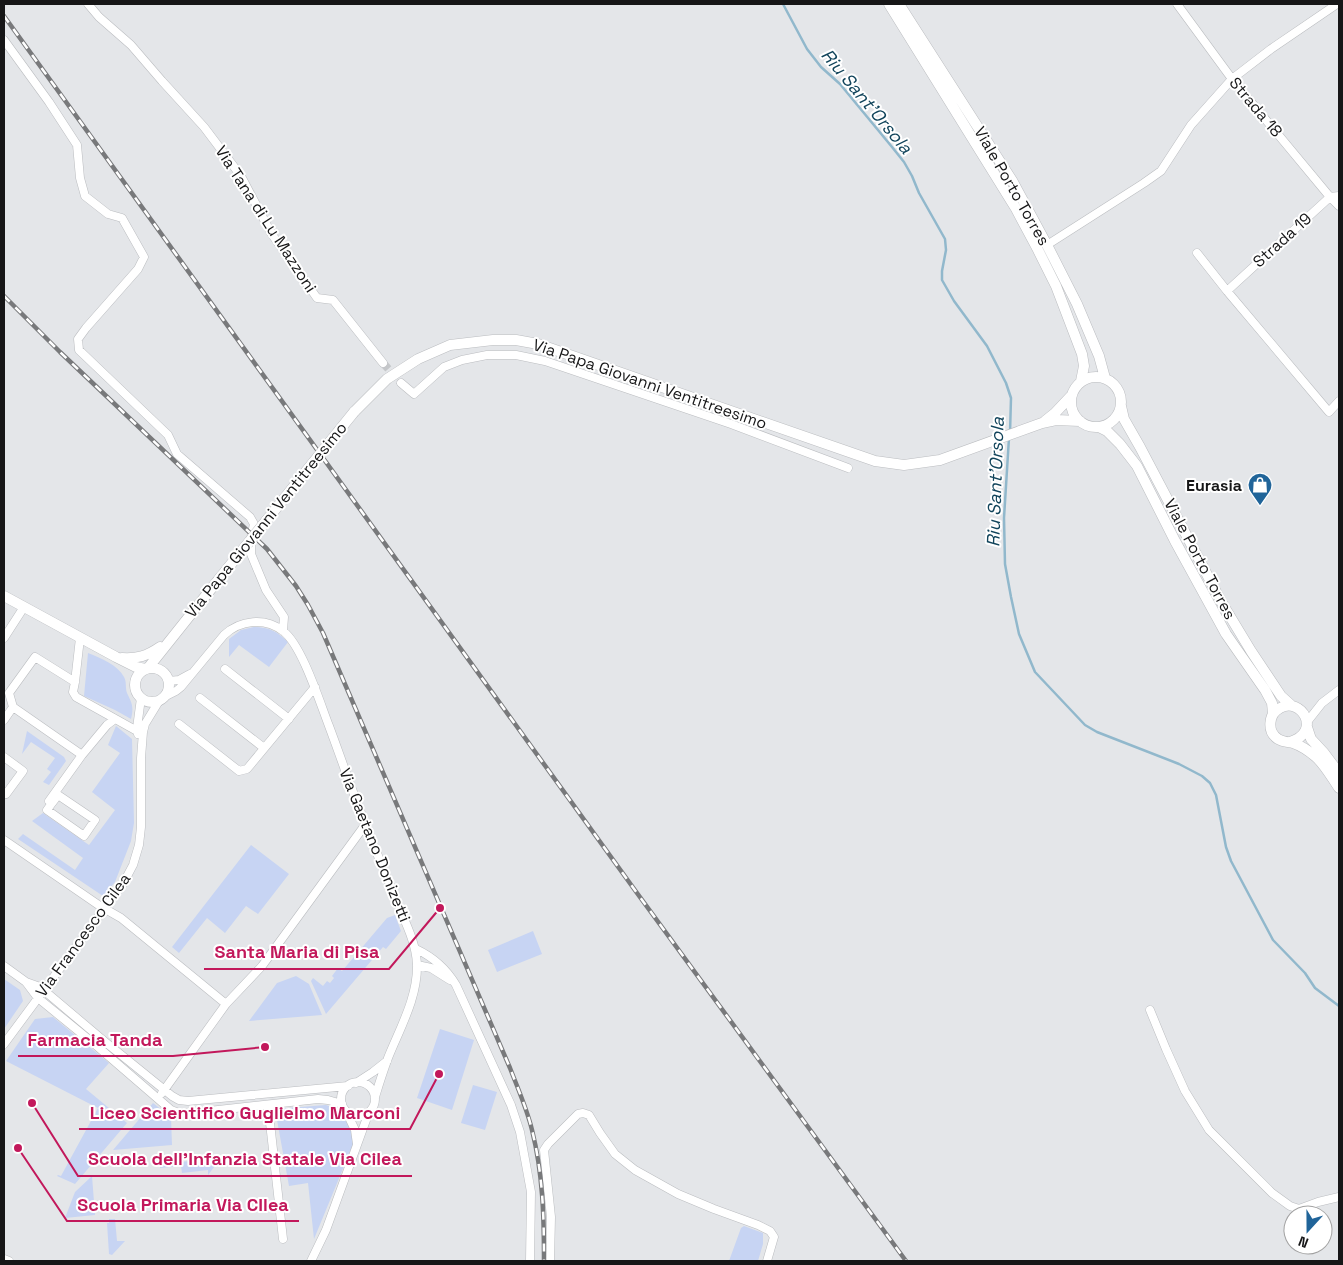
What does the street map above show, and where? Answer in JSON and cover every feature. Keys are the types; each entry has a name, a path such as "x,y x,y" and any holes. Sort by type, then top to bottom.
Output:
{"main road":[{"name":"Viale Porto Torres","path":"889,4 1015,207 1038,250 1056,286 1082,354 1084,366 1081,381"},
{"name":"Viale Porto Torres","path":"899,4 1013,182 1077,304 1090,332 1105,378"},
{"name":"Via Papa Giovanni Ventitreesimo","path":"147,668 354,412 387,379 418,359 450,345 499,340 516,340 538,344 875,461 904,465 940,460 1042,423 1056,420 1080,421"},
{"path":"1097,377 1105,378 1118,390 1121,406 1117,416 1109,423 1099,427 1089,426 1080,421 1074,414 1071,396 1081,381 1097,377"},
{"name":"Via Papa Giovanni Ventitreesimo","path":"1042,423 1055,413 1071,396"},
{"name":"Viale Porto Torres","path":"1121,406 1124,419 1222,603 1281,696 1291,705"},
{"name":"Viale Porto Torres","path":"1099,427 1107,431 1120,444 1137,466 1226,634 1265,690 1272,703 1273,713"},
{"path":"4,596 116,657 136,666 147,668"},
{"path":"116,657 139,658 150,654 167,643"},
{"path":"116,657 131,672 135,680 135,690 141,698 149,702 162,699 168,692 164,662 167,643"},
{"path":"135,680 141,671 154,667 160,669 167,677"},
{"path":"1307,725 1304,734 1298,740 1283,742 1272,733 1270,719 1278,708 1291,705 1297,707 1305,716 1311,739 1339,774"},
{"path":"1290,742 1301,746 1317,758 1339,788"}],"street":[{"name":"Via Tana di Lu Mazzoni","path":"88,4 99,17 131,45 204,127 241,176 271,233 317,298 333,300 383,363"},
{"name":"Strada 18","path":"1177,4 1232,80 1339,206"},
{"path":"1047,244 1161,171 1191,125 1232,80 1271,49 1337,4"},
{"path":"4,40 49,102 77,145 80,178 85,196 108,214 122,218 144,257 138,269 86,328 78,340 79,350 168,435 177,454 250,517 254,524 251,538 251,554 266,590 284,617 283,631 274,626 257,622 240,625 231,629 178,689 162,699"},
{"path":"1330,197 1339,196"},
{"name":"Strada 19","path":"1227,290 1330,197"},
{"path":"1197,253 1329,412 1339,401"},
{"path":"401,383 414,394 444,368 462,360 487,356 516,355 545,361 731,424 848,468"},
{"path":"731,424 739,414"},
{"path":"4,638 24,607"},
{"name":"Via Gaetano Donizetti","path":"283,631 297,648 314,688 365,825 387,874 416,949 417,965 412,1002 387,1061 374,1097 374,1105 369,1112 326,1230 311,1261"},
{"path":"80,638 73,692 76,698 138,731"},
{"path":"75,682 35,657 9,693 13,707 82,755"},
{"path":"224,669 289,719"},
{"path":"167,677 179,680 194,672"},
{"path":"179,724 239,771 247,769 314,688"},
{"path":"1302,711 1322,703 1339,690"},
{"name":"Via Francesco Cilea","path":"141,698 138,731 141,758"},
{"path":"200,698 264,748"},
{"name":"Via Francesco Cilea","path":"4,1044 38,998 42,988 104,909 134,865 141,828 141,758 144,724 162,699"},
{"path":"1307,725 1322,703"},
{"path":"4,720 13,707"},
{"path":"52,804 49,801 82,755 107,725 115,719"},
{"path":"4,757 23,771 6,794 4,793"},
{"path":"58,795 95,820 84,836 47,810 52,804 58,795"},
{"path":"158,1098 226,1004 262,966 365,825"},
{"path":"4,840 104,909 121,918 226,1004"},
{"path":"416,949 428,955 445,969 456,985 511,1106 520,1132 531,1192 530,1261"},
{"path":"417,965 431,968 456,985"},
{"path":"4,966 26,982 42,988 104,1042 179,1100 188,1101 361,1083 370,1088 374,1097"},
{"path":"26,982 38,998 171,1110 192,1113 318,1099 342,1104"},
{"path":"1150,1010 1185,1091 1209,1130 1272,1193 1290,1206 1299,1209 1339,1197"},
{"path":"357,1146 355,1130 342,1104 342,1094 352,1084 373,1072 387,1061"},
{"path":"268,1104 283,1239"},
{"path":"347,1112 354,1116 362,1116 369,1112"},
{"path":"550,1261 551,1217 544,1150 578,1114 583,1113 589,1115 615,1154 635,1170 678,1194 758,1225 770,1232 774,1238 766,1261"},
{"path":"4,1259 9,1261"}],"shaded area":[{"path":"254,627 273,631 281,635 288,642 269,667 239,645 229,657 229,639 241,630"},
{"path":"88,653 109,662 118,669 125,679 126,691 132,705 131,719 84,696"},
{"path":"116,726 132,739 134,823 131,841 115,882 103,896 18,839 23,834 75,870 83,858 32,821 43,813 89,845 115,810 92,792 120,753 108,745"},
{"path":"27,731 64,757 66,761 49,785 43,782 51,772 47,769 55,758 31,742 22,754"},
{"path":"251,845 289,874 258,914 246,906 225,933 207,918 179,953 172,947"},
{"path":"395,915 401,931 386,949 383,947 326,1014 311,981 313,978 323,986 327,981 330,983 334,978 332,976 338,968 342,971 387,918"},
{"path":"533,931 542,954 497,972 488,950"},
{"path":"296,976 309,984 322,1015 249,1021 277,983"},
{"path":"4,979 20,990 23,1001 4,1029"},
{"path":"53,1017 109,1063 86,1089 127,1123 75,1184 57,1176 61,1176 98,1108 6,1061 35,1019"},
{"path":"440,1029 474,1040 452,1110 417,1098"},
{"path":"473,1085 497,1092 485,1130 461,1123"},
{"path":"153,1103 171,1117 172,1145 113,1150"},
{"path":"326,1105 338,1111 346,1119 354,1142 314,1239 308,1183 289,1186 275,1109"},
{"path":"221,1158 208,1175 208,1170 182,1173 181,1166 160,1168 160,1162"},
{"path":"92,1176 95,1215 65,1218 75,1192"},
{"path":"109,1219 115,1219 117,1241 125,1241 112,1255 109,1254 107,1223 109,1223"},
{"path":"744,1226 763,1233 763,1244 758,1261 729,1261 741,1228"}],"waterway":[{"name":"Riu Sant'Orsola","path":"783,4 807,49 821,67 840,84 904,162 912,176 919,193 945,239 946,250 942,280 954,301 987,346 1006,383 1011,398 1010,433"},
{"name":"Riu Sant'Orsola","path":"1009,438 1004,518 1005,564 1019,634 1035,672 1085,725 1097,732 1179,764 1202,776 1210,783 1216,795 1226,847 1231,861 1273,940 1305,973 1315,988 1339,1006"}],"tunnel":[{"path":"383,363 401,383"}],"railway":[{"path":"4,16 637,893 906,1261"},
{"path":"4,296 60,352 267,549 296,586 308,605 323,633 525,1107 536,1146 541,1179 544,1261"}],"place":[{"name":"Eurasia","path":"1260,506"},
{"name":"Santa Maria di Pisa","path":"440,908"},
{"name":"Farmacia Tanda","path":"265,1047"},
{"name":"Liceo Scientifico Guglielmo Marconi","path":"439,1074"},
{"name":"Scuola dell'Infanzia Statale Via Cilea","path":"32,1103"},
{"name":"Scuola Primaria Via CIlea","path":"18,1148"}]}
